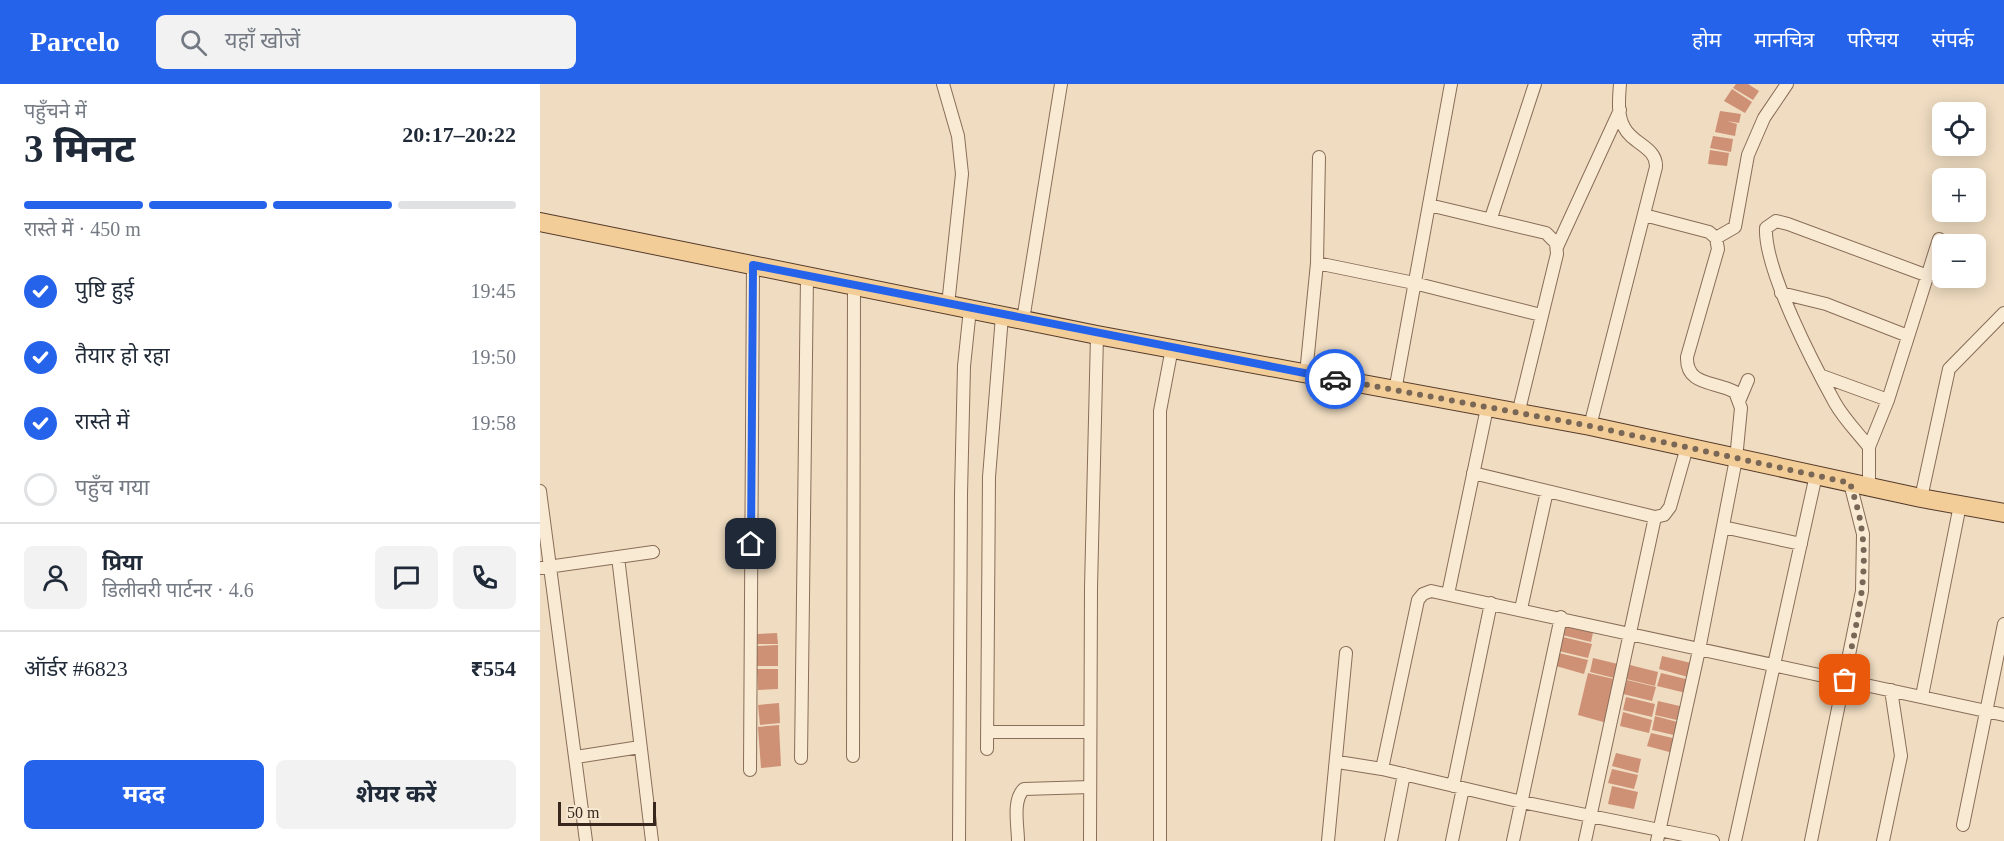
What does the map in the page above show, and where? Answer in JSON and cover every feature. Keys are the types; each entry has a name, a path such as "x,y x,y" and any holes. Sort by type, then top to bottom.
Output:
{"main road":[{"path":"540,222 1097,335 1590,426 1921,498 2004,513"}],"street":[{"path":"943,84 962,158 960,207 948,305"},
{"path":"1023,320 1061,84"},
{"path":"1395,391 1451,84"},
{"path":"1491,218 1535,84"},
{"path":"1590,426 1656,162 1652,152 1627,132 1620,110 1620,84"},
{"path":"1716,238 1735,226 1748,155 1764,118 1787,84"},
{"path":"1518,414 1557,247 1620,110"},
{"path":"1306,374 1317,263 1319,157"},
{"path":"1429,205 1546,233 1552,237 1557,247"},
{"path":"1644,215 1709,232 1716,238 1718,249 1687,357 1687,366 1690,375 1727,388 1740,399"},
{"path":"1869,447 1836,405 1781,293 1765,237 1766,228 1776,221 1928,276"},
{"path":"1317,263 1414,283 1540,315"},
{"path":"1869,486 1869,447 1888,400 1932,264"},
{"path":"750,770 753,265"},
{"path":"801,758 807,276"},
{"path":"853,756 854,286"},
{"path":"1781,293 1826,304 1908,336"},
{"path":"959,841 961,494 964,366 970,309"},
{"path":"987,749 989,477 1002,316"},
{"path":"1921,498 1948,369 2003,316"},
{"path":"1090,841 1097,335"},
{"path":"1160,841 1160,411 1172,348"},
{"path":"1822,376 1888,400"},
{"path":"1659,835 1699,650 1736,459 1740,399 1748,380"},
{"path":"1448,594 1487,408"},
{"path":"1473,473 1655,517 1664,515 1670,507 1687,447"},
{"path":"1736,841 1816,475"},
{"path":"1811,841 1862,591 1863,534 1850,483"},
{"path":"540,491 545,567 576,757 586,841"},
{"path":"1521,609 1547,491"},
{"path":"1918,695 1960,505"},
{"path":"1585,841 1655,517"},
{"path":"1723,527 1801,544"},
{"path":"545,567 653,552"},
{"path":"618,557 652,841"},
{"path":"1382,769 1418,600 1423,594 1431,591 1561,617 1699,650 1774,663 2004,715"},
{"path":"1452,841 1458,787 1491,603"},
{"path":"1513,841 1561,617"},
{"path":"1963,825 2004,624"},
{"path":"1328,841 1338,762 1346,653"},
{"path":"1883,841 1901,756 1895,691"},
{"path":"987,716 1015,732"},
{"path":"987,732 1090,732"},
{"path":"576,757 640,747"},
{"path":"1338,762 1382,769 1591,816 1659,835 1713,841"},
{"path":"1391,841 1404,774"},
{"path":"1018,841 1017,801 1024,789 1090,787"}],"building":[{"path":"1736,84 1748,84 1759,91 1753,100 1733,88"},
{"path":"1732,89 1752,102 1745,113 1724,101"},
{"path":"1720,111 1741,114 1739,123 1727,121 1737,124 1735,136 1715,132"},
{"path":"1713,136 1733,139 1731,152 1710,148"},
{"path":"1710,150 1729,153 1727,166 1708,164"},
{"path":"1566,621 1594,628 1591,642 1562,635"},
{"path":"777,633 778,644 757,644 757,634"},
{"path":"1563,637 1592,644 1588,658 1559,651"},
{"path":"778,645 778,666 757,666 757,646"},
{"path":"1559,653 1588,660 1584,674 1556,666"},
{"path":"1662,656 1691,663 1688,677 1659,669"},
{"path":"1593,658 1622,665 1618,679 1590,672"},
{"path":"1630,665 1658,672 1655,686 1626,679"},
{"path":"757,669 778,669 778,689 758,690"},
{"path":"1588,673 1618,680 1607,723 1578,715"},
{"path":"1661,673 1690,680 1686,693 1657,686"},
{"path":"1627,680 1656,687 1652,701 1623,694"},
{"path":"1626,697 1655,704 1652,717 1623,710"},
{"path":"1658,701 1684,707 1681,721 1655,715"},
{"path":"779,703 780,723 760,725 758,705"},
{"path":"1623,712 1652,720 1649,733 1620,726"},
{"path":"1655,716 1681,723 1678,736 1652,730"},
{"path":"779,725 781,766 761,768 758,727"},
{"path":"1651,733 1677,739 1673,753 1647,746"},
{"path":"1616,753 1641,759 1638,773 1612,766"},
{"path":"1612,769 1638,775 1634,789 1608,783"},
{"path":"1612,786 1638,792 1634,809 1608,804"}],"way so far":[{"path":"1335,379 1590,426 1850,483 1863,534 1862,591 1845,680"}],"route":[{"path":"751,544 753,265 1078,331 1335,379"}]}
